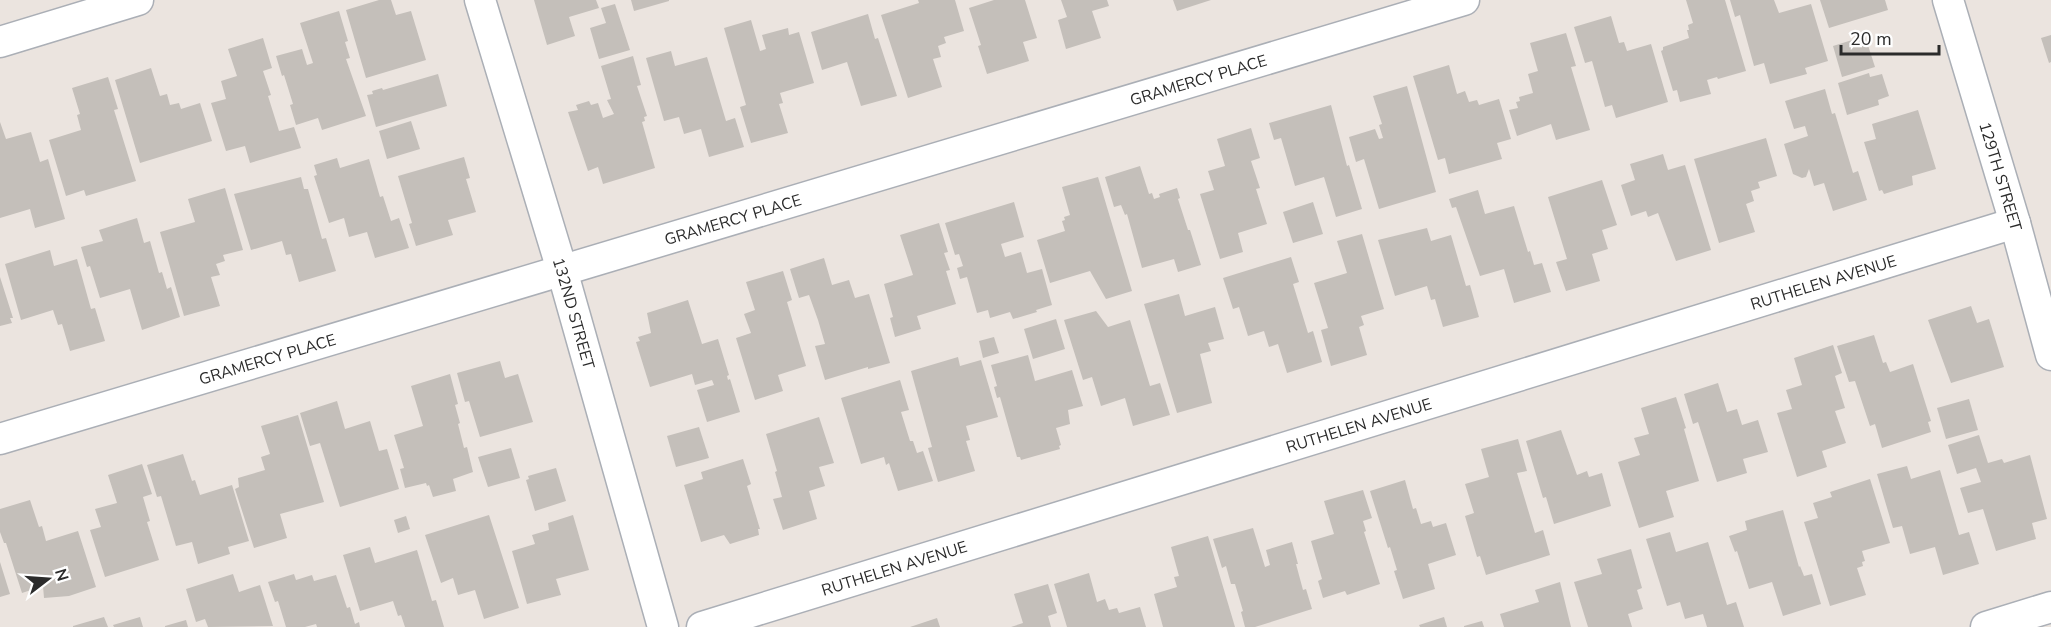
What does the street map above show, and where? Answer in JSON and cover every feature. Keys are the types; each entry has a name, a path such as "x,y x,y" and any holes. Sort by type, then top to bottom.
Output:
{"street":[{"path":"0,42 138,0"},
{"name":"132ND STREET","path":"480,0 562,270 663,627"},
{"name":"GRAMERCY PLACE","path":"0,439 1464,0"},
{"name":"129TH STREET","path":"1948,0 2015,223 2051,356"},
{"name":"RUTHELEN AVENUE","path":"702,627 2015,223"},
{"path":"1986,627 2051,607"}],"building":[{"path":"379,0 391,0 396,15 411,11 426,60 366,78 346,10"},
{"path":"534,0 596,0 599,8 569,17 575,36 547,45"},
{"path":"631,0 669,0 669,1 634,11"},
{"path":"918,0 955,0 964,31 944,37 946,43 938,46 941,57 933,59 942,87 908,98 881,15 919,3"},
{"path":"994,0 1025,0 1037,38 1023,42 1029,61 987,74 978,46 981,45 969,8"},
{"path":"1061,0 1107,0 1109,6 1092,11 1101,38 1066,49 1058,20 1067,17"},
{"path":"1173,0 1211,0 1177,11"},
{"path":"1686,0 1725,0 1746,71 1707,80 1711,94 1680,102 1677,90 1673,91 1661,51 1663,47 1689,38 1688,25 1693,23"},
{"path":"1730,0 1774,0 1779,13 1811,4 1828,61 1805,68 1807,74 1770,84 1764,63 1754,66 1740,15 1735,17"},
{"path":"1820,0 1885,0 1888,10 1829,28"},
{"path":"615,4 630,50 599,59 590,28 606,23 601,8"},
{"path":"339,11 348,41 345,42 350,58 346,59 366,116 322,130 318,118 296,125 290,105 293,104 276,56 302,49 307,65 313,63 300,23"},
{"path":"868,14 897,96 861,106 847,62 822,70 811,32"},
{"path":"1611,16 1619,43 1624,42 1627,51 1651,44 1668,102 1616,118 1612,105 1605,107 1592,61 1585,63 1574,27"},
{"path":"751,20 760,51 766,49 762,35 788,28 789,35 799,32 814,83 780,93 783,103 779,104 788,133 751,143 740,107 746,105 724,28"},
{"path":"1566,33 1576,66 1571,67 1590,130 1556,140 1551,124 1517,136 1509,110 1518,108 1516,102 1520,101 1519,97 1533,93 1528,74 1538,71 1530,43"},
{"path":"2051,35 2051,62 2049,63 2041,38"},
{"path":"1865,36 1875,67 1842,77 1833,46"},
{"path":"263,38 272,68 263,71 279,131 294,127 301,148 250,163 245,146 226,151 211,103 226,99 221,81 237,76 228,49"},
{"path":"671,51 675,66 707,57 726,121 735,118 744,147 709,157 701,129 684,134 679,117 664,121 646,58"},
{"path":"633,56 641,85 637,86 647,116 642,122 655,168 603,184 598,167 588,171 568,112 578,110 576,105 589,101 591,105 598,103 603,118 614,114 607,100 611,99 601,66"},
{"path":"1449,65 1457,94 1465,91 1469,102 1477,100 1479,105 1499,99 1511,139 1497,143 1502,159 1449,174 1445,158 1438,160 1413,76"},
{"path":"151,68 160,96 167,94 170,105 179,103 181,109 200,103 212,141 140,163 115,80"},
{"path":"1869,73 1870,77 1882,74 1889,96 1878,100 1879,105 1847,115 1838,83"},
{"path":"438,74 447,106 376,127 367,95 382,88 383,90"},
{"path":"108,77 118,109 114,110 136,181 86,196 84,190 66,196 49,140 81,130 77,115 80,114 72,88"},
{"path":"1407,86 1436,192 1379,209 1364,159 1356,162 1349,137 1375,129 1379,139 1383,138 1379,125 1382,124 1373,96"},
{"path":"1825,89 1832,114 1835,113 1853,173 1858,171 1867,200 1833,211 1824,183 1814,186 1809,169 1806,177 1802,178 1793,174 1784,144 1808,136 1805,126 1794,129 1785,101"},
{"path":"1331,105 1347,166 1349,165 1362,209 1336,217 1324,177 1295,186 1281,138 1274,140 1269,123"},
{"path":"1918,110 1936,169 1912,176 1913,185 1884,194 1882,190 1879,191 1864,142 1876,139 1872,124"},
{"path":"411,121 420,149 387,159 379,131"},
{"path":"0,122 6,139 31,132 40,162 48,159 65,219 35,228 30,209 0,218"},
{"path":"1251,128 1260,158 1251,161 1260,188 1256,189 1267,224 1238,233 1243,252 1220,259 1200,194 1214,190 1208,171 1225,166 1217,139"},
{"path":"1766,138 1777,176 1758,182 1760,188 1751,191 1754,201 1746,204 1755,232 1719,243 1694,159"},
{"path":"1663,154 1668,170 1685,165 1711,250 1676,261 1658,213 1648,217 1646,211 1631,216 1621,185 1635,180 1630,164"},
{"path":"464,157 470,178 466,179 476,212 448,220 453,235 416,246 409,224 412,223 398,176"},
{"path":"337,158 340,168 369,159 380,197 383,196 391,221 399,218 409,248 375,258 367,232 349,237 344,218 329,223 314,176 317,175 314,165"},
{"path":"1140,166 1149,194 1152,193 1154,199 1160,197 1159,194 1177,188 1180,198 1178,199 1201,265 1178,272 1174,259 1142,268 1127,214 1125,215 1121,205 1114,207 1105,177"},
{"path":"301,177 304,189 308,189 322,239 326,238 336,271 299,282 291,254 286,255 282,241 251,250 234,194"},
{"path":"1098,177 1132,291 1106,299 1090,271 1050,283 1037,240 1065,231 1062,221 1065,220 1064,217 1070,215 1062,187"},
{"path":"1602,180 1617,225 1602,230 1608,249 1592,254 1600,281 1566,291 1556,262 1567,259 1548,197"},
{"path":"225,188 243,250 223,255 225,261 216,264 220,275 211,277 220,306 184,316 160,232 195,222 188,199"},
{"path":"1478,190 1485,214 1514,206 1528,252 1530,251 1534,265 1542,263 1551,292 1514,303 1504,269 1480,276 1456,207 1452,208 1449,199"},
{"path":"1014,202 1024,237 1001,244 1005,257 1021,252 1027,273 1042,269 1052,305 1013,319 1010,312 990,318 988,310 977,313 967,277 960,279 957,268 963,266 959,254 955,255 945,223"},
{"path":"1313,202 1323,234 1293,243 1283,212"},
{"path":"137,218 144,243 150,241 159,273 162,272 167,289 171,287 180,317 142,330 130,289 100,298 90,266 87,267 81,247 103,241 99,230"},
{"path":"939,223 948,252 944,253 950,270 946,271 956,304 917,316 921,329 895,337 890,318 893,317 884,284 913,275 900,235"},
{"path":"1427,228 1431,241 1451,235 1466,286 1470,285 1479,317 1443,327 1435,299 1431,300 1427,286 1395,296 1378,240"},
{"path":"1362,234 1384,309 1361,316 1364,325 1359,327 1367,355 1331,366 1321,330 1328,328 1314,283 1347,273 1337,241"},
{"path":"50,250 54,266 77,259 91,309 95,308 105,341 70,351 62,324 58,325 53,310 21,320 5,264"},
{"path":"1291,257 1299,282 1293,284 1308,333 1313,331 1322,362 1287,373 1278,344 1269,347 1264,331 1248,336 1239,307 1233,309 1223,278"},
{"path":"824,258 832,285 849,280 855,298 869,294 890,363 825,380 815,346 825,344 818,320 809,295 799,298 790,269"},
{"path":"783,271 792,300 787,302 806,366 778,375 783,391 755,400 736,338 751,333 744,314 755,310 746,282"},
{"path":"0,277 13,318 10,318 12,323 0,326"},
{"path":"1179,294 1185,316 1215,307 1224,339 1208,343 1211,351 1200,354 1212,403 1177,413 1144,304"},
{"path":"688,300 702,344 718,339 729,375 728,380 730,379 740,412 707,422 697,390 714,385 712,380 695,385 692,374 650,387 636,342 640,341 638,337 651,333 647,313"},
{"path":"1971,306 1977,323 1989,319 2004,367 1951,383 1928,320"},
{"path":"1096,311 1108,327 1130,320 1150,386 1160,383 1170,415 1133,426 1125,398 1101,406 1092,377 1083,380 1064,320"},
{"path":"1056,319 1065,349 1033,359 1024,329"},
{"path":"1874,335 1883,363 1886,362 1890,372 1913,364 1931,421 1928,422 1931,432 1882,448 1875,424 1870,426 1855,381 1849,382 1837,346"},
{"path":"994,337 999,353 983,358 979,341"},
{"path":"1833,345 1842,373 1835,376 1845,408 1835,411 1846,443 1822,451 1827,467 1797,477 1777,413 1792,409 1786,390 1802,385 1794,358"},
{"path":"1028,355 1035,381 1072,370 1083,406 1068,410 1070,424 1056,428 1060,449 1021,460 1017,457 1000,397 997,398 994,387 997,386 991,365"},
{"path":"958,357 960,366 981,360 998,417 966,426 970,440 966,441 975,471 938,482 928,448 932,447 911,371"},
{"path":"500,361 505,378 518,374 533,422 480,437 469,401 465,402 457,373"},
{"path":"450,374 458,404 455,405 460,423 458,424 473,472 453,479 456,491 433,497 426,483 405,488 400,469 404,468 394,435 423,426 411,386"},
{"path":"900,380 909,410 901,412 910,441 913,441 917,453 923,451 933,481 898,491 889,463 886,465 884,457 861,464 841,398"},
{"path":"1718,383 1727,412 1737,409 1742,425 1758,420 1768,452 1743,459 1747,473 1717,482 1698,422 1693,424 1684,394"},
{"path":"1676,397 1699,481 1666,491 1674,517 1639,528 1618,462 1640,455 1634,438 1649,434 1641,408"},
{"path":"1969,399 1978,430 1946,439 1937,408"},
{"path":"337,401 345,429 370,421 379,451 387,449 399,489 340,507 320,443 310,446 300,413"},
{"path":"298,415 324,502 280,514 287,538 254,548 235,489 239,487 238,478 265,470 261,457 270,454 261,426"},
{"path":"819,417 834,463 819,467 825,486 809,491 817,519 783,530 773,499 782,497 766,434"},
{"path":"699,427 709,458 676,467 667,436"},
{"path":"1561,430 1577,475 1587,471 1589,477 1602,473 1611,506 1554,524 1546,497 1543,498 1526,441"},
{"path":"1979,435 1988,463 2002,459 2004,463 2030,455 2047,519 2032,523 2036,539 1996,551 1983,509 1968,513 1960,488 1981,482 1976,468 1957,474 1948,445"},
{"path":"1518,439 1527,471 1517,473 1535,533 1543,530 1550,555 1486,575 1480,556 1477,557 1465,516 1474,513 1465,484 1489,477 1481,449"},
{"path":"511,448 520,478 488,487 478,457"},
{"path":"183,454 192,481 195,480 200,495 232,485 249,541 228,547 230,554 198,564 192,542 176,546 161,496 157,497 147,465"},
{"path":"743,459 751,484 747,486 760,529 758,529 759,535 730,544 724,535 701,542 684,485 703,479 701,472"},
{"path":"142,464 152,494 143,497 150,521 147,522 159,560 105,577 90,530 101,527 95,509 117,503 108,475"},
{"path":"1907,466 1911,479 1940,470 1959,535 1969,532 1979,564 1943,575 1935,547 1910,554 1902,526 1893,528 1877,474"},
{"path":"556,468 566,501 535,511 526,480 529,479 528,476"},
{"path":"1870,479 1890,543 1862,551 1865,561 1862,562 1863,566 1857,568 1866,595 1830,606 1804,522 1818,518 1813,503 1832,497 1830,492"},
{"path":"1405,480 1413,509 1416,508 1421,524 1431,521 1433,527 1446,523 1456,555 1428,564 1435,589 1403,599 1394,571 1397,570 1390,547 1388,548 1370,491"},
{"path":"1363,490 1372,518 1363,521 1366,531 1364,532 1380,584 1347,595 1345,591 1323,598 1318,581 1322,579 1311,541 1334,534 1324,501"},
{"path":"30,500 46,541 78,531 96,587 69,596 44,598 43,586 22,593 6,543 0,532 0,509"},
{"path":"1783,510 1799,567 1804,576 1812,574 1821,604 1783,616 1772,582 1749,589 1737,551 1735,552 1729,536 1747,530 1745,521"},
{"path":"489,515 519,608 484,619 475,590 458,595 453,578 441,583 425,535"},
{"path":"573,515 589,570 556,579 561,595 527,604 512,551 535,544 532,535 549,530 548,523"},
{"path":"406,516 410,529 398,533 394,520"},
{"path":"1253,528 1265,567 1270,565 1266,550 1292,542 1303,590 1306,589 1312,609 1255,627 1245,627 1235,584 1231,584 1226,566 1222,568 1213,539"},
{"path":"1670,532 1676,552 1708,542 1727,605 1736,602 1744,627 1707,627 1703,614 1685,619 1680,602 1667,606 1646,539"},
{"path":"1208,536 1235,627 1163,627 1154,594 1177,587 1174,577 1179,576 1171,547"},
{"path":"370,547 375,563 417,550 432,601 436,600 444,627 405,627 393,601 360,611 343,555"},
{"path":"1631,549 1642,588 1637,590 1643,609 1628,614 1632,627 1588,627 1574,582 1602,574 1597,559"},
{"path":"0,562 10,594 0,597"},
{"path":"1089,573 1097,602 1105,599 1109,610 1117,608 1119,613 1140,607 1146,627 1067,627 1054,584"},
{"path":"233,574 239,592 260,585 273,626 208,627 205,619 196,622 186,589"},
{"path":"294,574 296,580 312,575 314,581 336,575 347,608 350,607 355,624 359,622 360,627 317,627 316,624 305,627 286,627 278,601 275,602 268,582"},
{"path":"1560,582 1571,627 1504,627 1500,614 1539,602 1535,590"},
{"path":"1048,584 1057,613 1048,616 1051,627 1011,627 1023,623 1014,594"},
{"path":"104,617 108,627 73,627 73,626"},
{"path":"140,617 143,627 114,627 113,625"},
{"path":"1444,617 1447,627 1420,627 1419,625"},
{"path":"937,618 940,627 910,627"},
{"path":"186,620 188,627 165,627 165,626"},
{"path":"1482,621 1484,627 1464,627 1464,626"}]}
